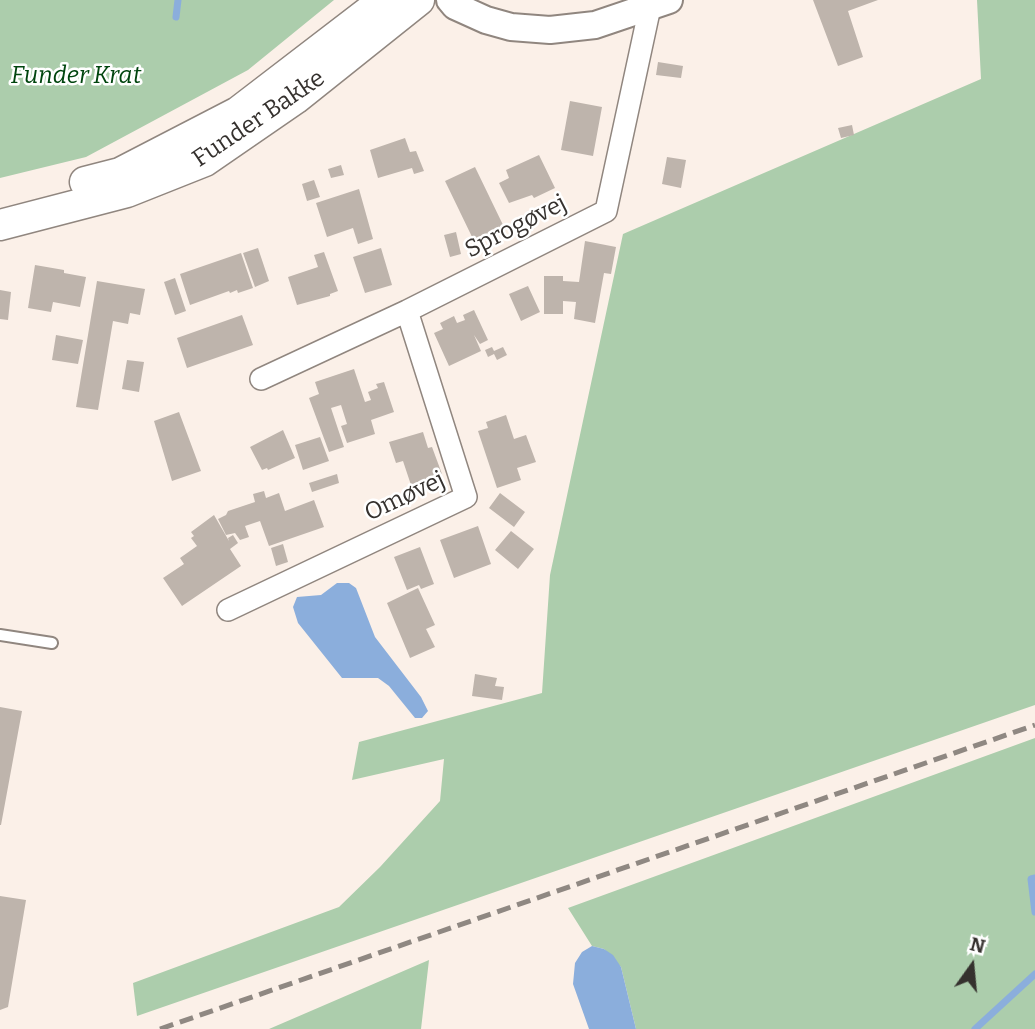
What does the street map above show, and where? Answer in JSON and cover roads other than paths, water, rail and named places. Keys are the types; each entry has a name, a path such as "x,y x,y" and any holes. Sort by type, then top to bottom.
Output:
{"main road":[{"name":"Funder Bakke","path":"0,205 120,173 238,111 384,0"},
{"name":"Funder Bakke","path":"0,225 127,192 205,161 295,99 419,0"}],"street":[{"path":"450,0 486,20 537,30 595,25 660,3"},
{"name":"Sprogøvej","path":"261,379 407,311 606,211 660,3"},
{"name":"Omøvej","path":"228,610 466,497 407,311"}],"lane":[{"path":"0,635 52,643"}],"water":[{"path":"337,583 349,583 356,588 375,637 421,697 428,711 422,718 415,718 389,686 378,678 342,678 298,623 293,607 297,597 321,595"},
{"path":"592,946 613,955 621,967 636,1029 589,1029 573,984 575,963 582,952"}],"waterway":[{"path":"176,17 178,0"},
{"path":"1035,878 1031,879 1035,912"},
{"path":"975,1029 1035,974"}],"railway":[{"path":"160,1029 1035,725"}],"park label":[{"name":"Funder Krat","path":"76,76"}]}
